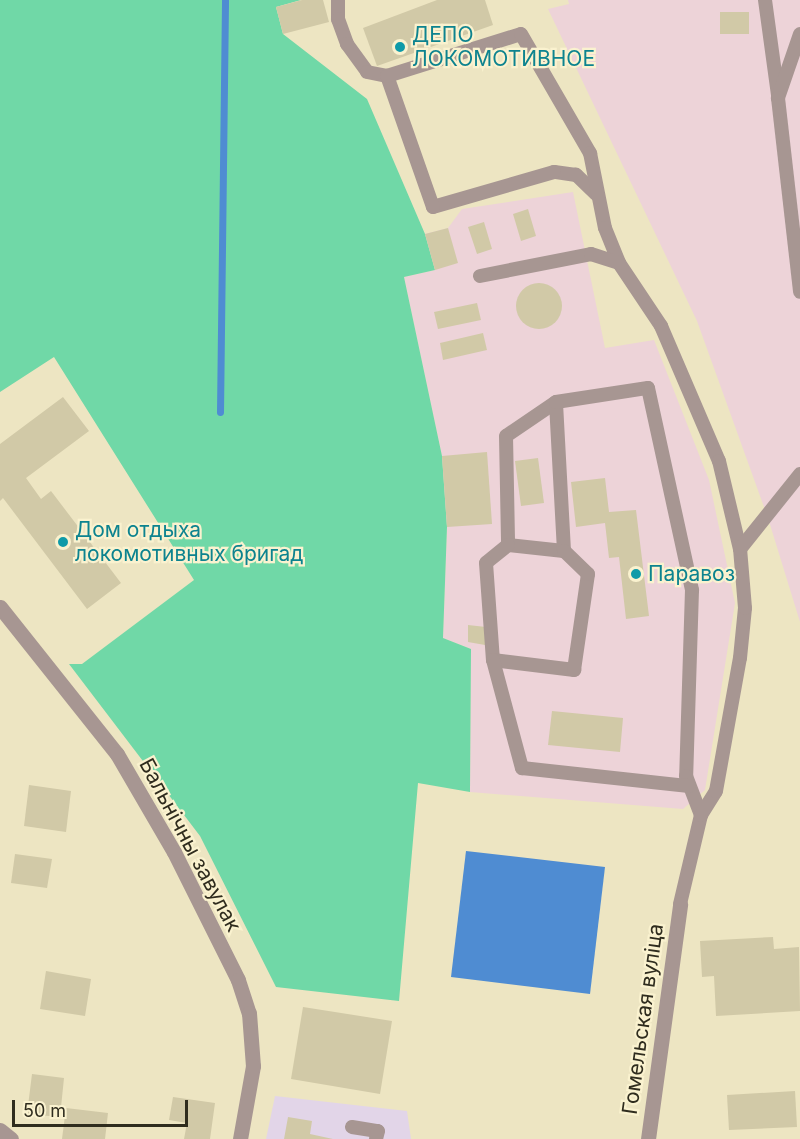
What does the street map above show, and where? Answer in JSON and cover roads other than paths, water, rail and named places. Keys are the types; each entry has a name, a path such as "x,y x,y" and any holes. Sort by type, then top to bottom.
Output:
{"street":[{"name":"Бальнічны завулак","path":"0,607 117,754 174,852 238,980 249,1013 253,1066 240,1139"},
{"name":"Гомельская вуліца","path":"648,1139 680,904"},
{"path":"0,1130 11,1139"}],"lane":[{"path":"338,0 339,19 347,44 367,72 387,76 521,34 590,153 596,194 619,263 661,326 719,461 740,549 745,608 740,658 716,791 701,815 680,904"},
{"path":"765,0 800,292"},
{"path":"778,98 800,34"},
{"path":"387,76 433,207 554,172 576,175 596,194"},
{"path":"480,276 591,254 619,263"},
{"path":"508,545 506,436 556,402 648,388 692,590 686,776 701,815"},
{"path":"556,402 564,551"},
{"path":"740,549 800,474"},
{"path":"493,660 574,670 588,574 564,551 508,545 486,563 493,660 522,768 689,786"},
{"path":"352,1127 378,1131 376,1139"}],"water":[{"path":"466,851 605,867 590,994 451,977"}],"waterway":[{"path":"220,412 225,0"}],"place":[{"name":"ДЕПО ЛОКОМОТИВНОЕ","path":"400,47"},
{"name":"Дом отдыха локомотивных бригад","path":"63,542"},
{"name":"Паравоз","path":"636,574"}]}
